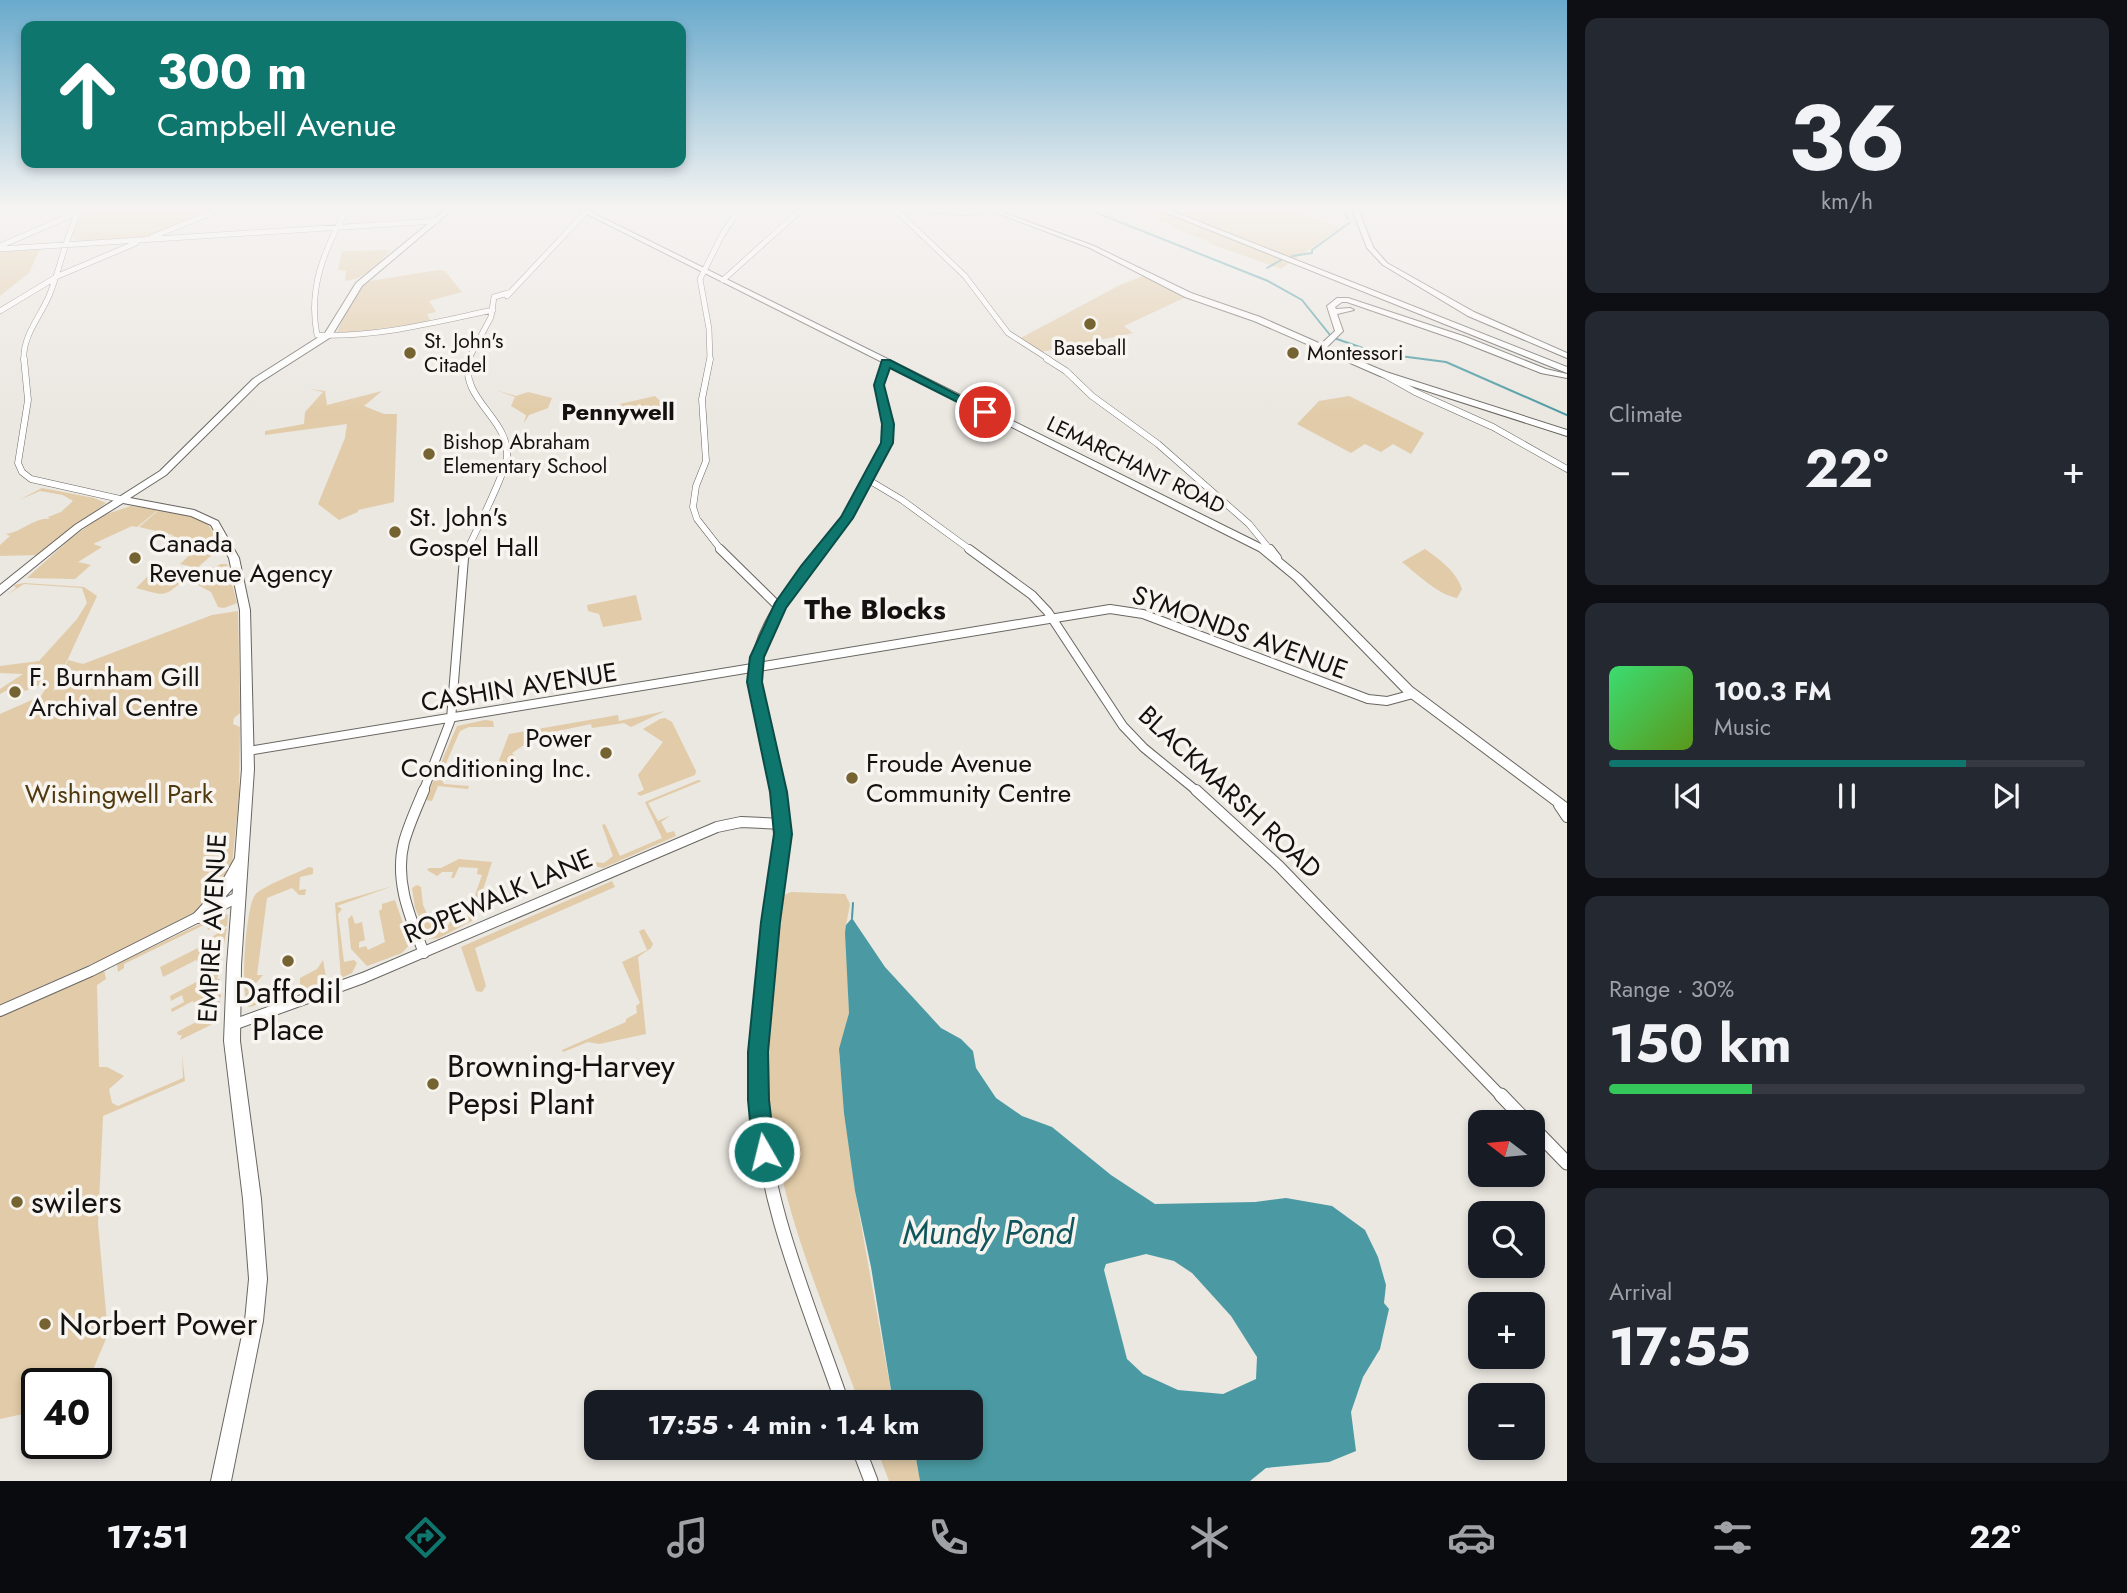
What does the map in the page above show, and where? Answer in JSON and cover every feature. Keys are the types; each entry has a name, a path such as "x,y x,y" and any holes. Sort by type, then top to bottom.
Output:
{"highway":[{"path":"1335,278 1567,370"},
{"path":"1339,278 1567,370"}],"main road":[{"path":"0,591 68,535 163,473 256,381 325,337 359,285 367,278"},
{"name":"LEMARCHANT ROAD","path":"719,278 1224,530 1259,544 1293,574"},
{"path":"1155,278 1188,295 1257,319 1383,374 1567,433"},
{"path":"1409,278 1471,314 1567,356"},
{"path":"1331,311 1331,306 1340,300 1355,302 1463,339 1544,371 1567,370"},
{"path":"1323,301 1338,324 1335,336 1336,351 1344,357"},
{"path":"1331,311 1350,310"},
{"path":"1300,337 1335,336"},
{"path":"1322,347 1335,336"},
{"name":"EMPIRE AVENUE","path":"120,499 202,515 215,523 228,544 240,582 245,610 248,751 234,965 233,1058 258,1251 258,1279 254,1321 221,1481"},
{"path":"68,535 110,509 141,503"},
{"name":"LEMARCHANT ROAD","path":"1224,530 1259,544"},
{"path":"1259,544 1293,574 1413,694 1563,807"},
{"path":"198,917 225,889 243,856"}],"street":[{"path":"0,311 54,278"},
{"name":"EMPIRE AVENUE","path":"54,278 43,309 22,351 28,400 18,466 28,477 39,481 120,499"},
{"path":"314,343 316,278"},
{"path":"316,332 325,337 426,325 494,308 524,278"},
{"path":"967,278 1008,333 1066,370 1092,396 1158,444 1259,544 1278,559"},
{"path":"700,279 709,329 710,374 702,403 706,461 696,486 693,507 697,519 712,541 779,607"},
{"path":"30,291 50,287"},
{"path":"424,953 404,900 402,856 408,826 450,719 464,558 504,471 508,456 504,439 471,390 466,370 469,358 494,308 494,297 511,292"},
{"path":"838,1390 779,1215 764,1152 759,1115 757,1076 760,1019 783,824 779,792 756,688 755,668 765,635 779,607 846,518 889,435 879,385 886,362"},
{"path":"1383,374 1493,427 1567,469"},
{"path":"1428,390 1428,395 1440,403"},
{"name":"BLACKMARSH ROAD","path":"867,479 902,500 1037,599 1102,695 1140,743 1279,866 1515,1110"},
{"name":"SYMONDS AVENUE","path":"755,668 1110,609 1136,611 1368,699 1387,701 1413,694"},
{"name":"CASHIN AVENUE","path":"248,751 755,668"},
{"path":"1563,807 1567,817"},
{"name":"ROPEWALK LANE","path":"233,1025 363,978 725,824 783,824"},
{"path":"0,1011 91,971 240,896"},
{"path":"1545,1140 1567,1163"},
{"path":"864,1460 871,1481"}],"green space":[{"path":"0,278 23,278 0,296"},
{"path":"388,278 451,278 462,292 429,301 436,312 427,314 431,322 337,332 354,294 370,281"},
{"path":"1138,278 1147,278 1184,298 1124,326 1133,333 1036,353 1017,340"},
{"path":"309,389 325,391 327,405 382,391 364,406 384,414 397,414 394,502 358,510 339,520 318,504 345,438 347,424 265,435 265,431 304,424 305,412 323,392"},
{"path":"496,390 516,396 528,392 552,398 548,408 529,415 524,423 526,415 511,406 515,397"},
{"path":"655,396 659,400 670,399 671,407 628,416 620,404"},
{"path":"1349,396 1424,433 1411,454 1393,444 1381,452 1365,444 1351,453 1297,424 1319,401"},
{"path":"42,488 94,498 106,503 36,555 0,556 0,545 10,536 6,534 39,520 50,519 48,517 61,512 73,501 63,495 40,491 19,500"},
{"path":"131,506 158,510 137,527 132,526 93,544 102,547 78,562 91,565 75,579 27,578 70,539 101,516"},
{"path":"159,510 192,516 206,523 214,535 214,553 197,568 180,564 196,549 170,539 173,535 139,527"},
{"path":"1425,549 1447,566 1456,577 1462,589 1457,598 1435,588 1402,562"},
{"path":"227,564 237,603 224,608 218,607 211,592 196,584 200,577 209,573 206,571"},
{"path":"179,575 188,576 163,594 136,588 148,576 171,582"},
{"name":"Wishingwell Park","path":"24,583 84,587 97,596 53,691 57,689 68,660 83,664 212,615 238,611 240,713 234,718 233,724 240,727 239,796 232,865 229,874 203,906 105,958 0,1005 0,714 41,696 47,686 45,683 25,691 19,684 0,694 0,689 23,674 0,673 0,666 39,661 77,619 87,603 82,588 24,584 7,595 16,588 14,585"},
{"path":"636,595 642,620 603,627 599,614 588,611 587,605"},
{"path":"665,711 631,727 624,723 592,728 591,724 529,737 530,741 512,753 518,760 504,769 498,763 509,734 618,715 619,721"},
{"path":"665,718 672,722 696,771 695,775 640,796 637,793 644,790 638,775 663,742 643,729"},
{"path":"493,721 494,727 469,727 460,731 440,777 444,784 469,786 468,789 438,786 432,801 425,800 457,726"},
{"path":"698,780 702,781 648,803 658,821 671,815 661,822 667,833 674,831 676,836 603,868 595,866 593,862 604,863 613,856 602,825 605,824 620,856 662,838 645,802"},
{"path":"459,859 492,862 474,917 472,921 439,938 429,939 415,908 412,888 417,885 421,887 423,905 430,920 441,921 441,925 448,926 450,922 459,922 461,916 468,916 482,875 477,874 478,868 459,867 454,878 451,878 453,872 442,872 437,876 427,870 441,868"},
{"path":"309,867 313,868 313,874 300,877 299,890 306,889 305,895 299,895 292,888 267,898 257,975 263,975 251,989 271,998 280,994 272,996 262,992 266,985 270,994 300,987 300,978 317,969 323,960 326,977 322,985 249,1007 244,987 245,951 249,916 255,895"},
{"path":"612,881 615,887 475,948 486,986 482,992 476,991 461,947"},
{"path":"393,886 337,906 342,909 338,914 344,962 354,960 357,963 352,973 341,978 335,903"},
{"path":"791,892 845,894 850,904 846,925 849,1013 839,1054 855,1191 891,1390 855,1390 795,1226 777,1154 768,1090 768,1062 784,895"},
{"path":"395,900 410,944 402,953 367,966 351,949 348,919 352,915 355,924 362,922 365,940 359,942 359,948 366,946 368,950 385,942 379,911 382,904"},
{"path":"223,913 228,915 227,926 214,931 213,928 208,930 206,924 124,964 124,968 118,972 117,964"},
{"path":"227,928 221,961 204,969 196,960 163,977 160,967 208,943 208,939"},
{"path":"644,929 653,944 651,948 638,957 646,1034 599,1044 588,1042 563,1052 562,1050 626,1022 626,1019 637,1013 636,1006 640,1003 622,962 647,950 639,931"},
{"path":"221,965 217,979 220,979 221,997 207,1004 202,1002 195,1005 193,1001 172,1012 171,1009 184,1002 182,995 171,1001 170,996 200,980 199,975"},
{"path":"104,970 106,979 97,985 99,1067 107,1067 124,1076 109,1089 112,1103 118,1106 183,1078 182,1055 185,1081 103,1116 98,1224 108,1334 94,1368 21,1368 21,1414 0,1419 0,1017"},
{"path":"220,1001 219,1021 180,1040 182,1035 177,1032 202,1019 200,1011"},
{"path":"881,1460 916,1460 920,1481 889,1481"}],"water":[{"name":"Mundy Pond","path":"852,918 885,967 941,1028 961,1039 973,1051 976,1068 996,1098 1022,1116 1052,1127 1111,1175 1155,1204 1255,1202 1286,1198 1332,1206 1365,1230 1378,1257 1386,1285 1384,1303 1389,1309 1380,1349 1363,1377 1351,1412 1356,1451 1329,1462 1266,1468 1250,1481 920,1481 916,1460 983,1460 983,1390 891,1390 871,1267 855,1191 844,1113 839,1049 849,1013 846,925","holes":["1146,1254 1174,1261 1192,1273 1231,1316 1257,1357 1256,1379 1223,1394 1178,1390 1143,1374 1127,1359 1104,1270 1106,1264"]}],"waterway":[{"path":"1261,278 1302,300 1330,335"},
{"path":"1334,338 1377,353 1446,362 1567,415"},
{"path":"852,918 853,903"}],"place":[{"name":"Baseball","path":"1090,324"},
{"name":"St. John's Citadel","path":"410,353"},
{"name":"Montessori","path":"1293,353"},
{"name":"Bishop Abraham Elementary School","path":"429,454"},
{"name":"St. John's Gospel Hall","path":"395,532"},
{"name":"Canada Revenue Agency","path":"135,558"},
{"name":"F. Burnham Gill Archival Centre","path":"15,692"},
{"name":"Power Conditioning Inc.","path":"606,753"},
{"name":"Froude Avenue Community Centre","path":"852,778"},
{"name":"Daffodil Place","path":"288,961"},
{"name":"Browning-Harvey Pepsi Plant","path":"433,1084"},
{"name":"swilers","path":"17,1202"},
{"name":"Norbert Power","path":"45,1324"}],"district":[{"name":"Pennywell","path":"618,412"},
{"name":"The Blocks","path":"875,609"}],"route":[{"path":"764,1152 758,1100 758,1052 783,834 779,792 755,682 757,657 779,607 846,518 887,443 888,424 879,385 886,362 985,412"}]}
